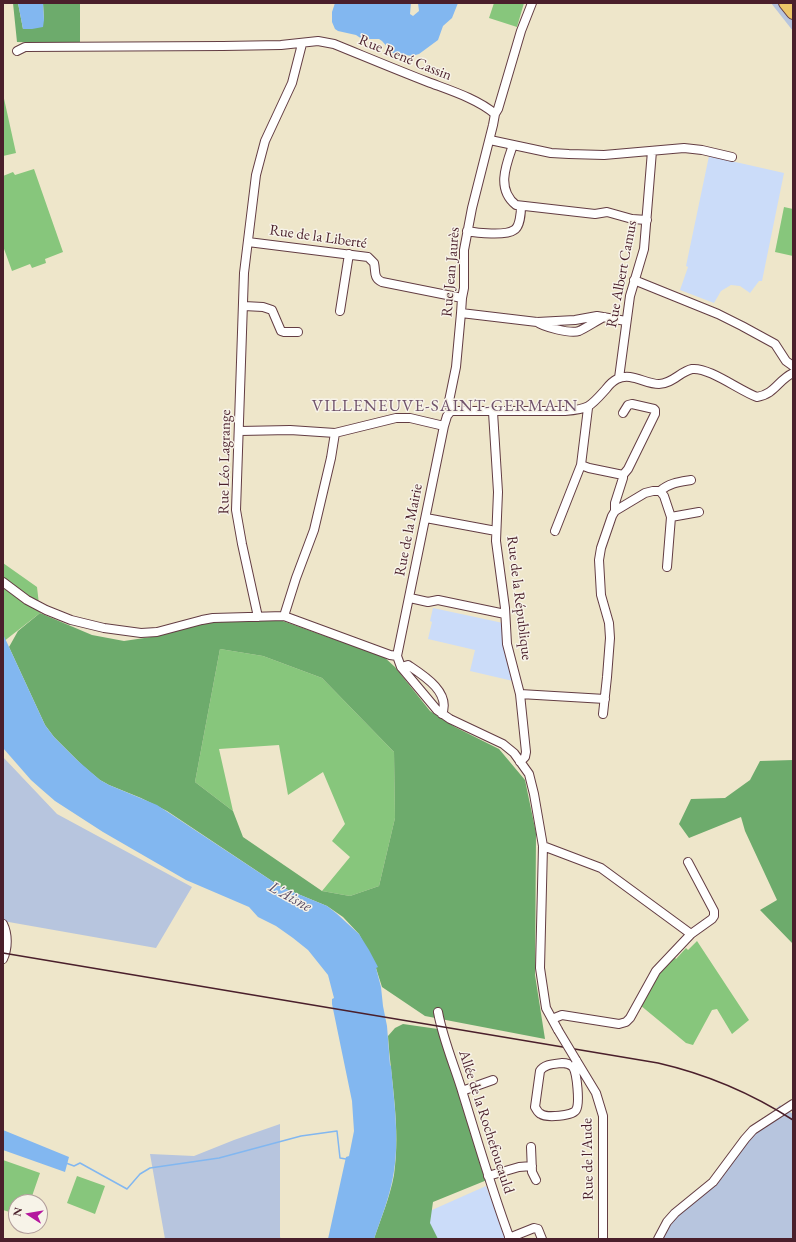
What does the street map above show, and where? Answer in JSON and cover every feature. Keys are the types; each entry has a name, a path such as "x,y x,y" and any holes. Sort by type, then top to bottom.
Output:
{"highway":[{"path":"784,3 793,13"}],"street":[{"name":"Rue Jean Jaurès","path":"451,411 449,401 456,367 462,313 464,288 464,250 467,231 495,119 494,114 498,108 521,31 532,3"},
{"name":"Rue René Cassin","path":"17,51 25,47 223,46 302,44 318,41 334,44 460,95 490,109 494,114"},
{"name":"Rue Léo Lagrange","path":"258,617 236,510 240,431 244,272 256,176 265,141 292,83 302,44"},
{"path":"490,140 551,153 604,155 684,148 702,150 732,157"},
{"path":"513,145 504,172 504,180 507,193 516,205 595,214 607,212 625,218 647,220"},
{"name":"Rue Albert Camus","path":"619,378 626,321 634,280 644,249 652,151"},
{"path":"467,231 495,234 513,231 517,227 521,206"},
{"name":"Rue de la Liberté","path":"248,242 368,257 371,259 375,268 375,276 378,281 462,298"},
{"path":"340,311 349,254"},
{"path":"451,411 493,412 581,410 588,408 608,386 619,378 630,376 658,384 665,383 690,370 701,369 757,397 770,393 790,374 786,361 775,344 718,314 634,280"},
{"path":"244,306 268,308 274,313 281,331 298,332"},
{"path":"462,313 537,322 575,320 597,316 626,321"},
{"path":"537,322 541,326 576,332 604,317"},
{"path":"575,320 582,329"},
{"path":"786,361 793,366"},
{"path":"615,511 615,503 623,475 628,469 655,414 655,410 632,404 628,406 623,413"},
{"path":"555,531 581,465 588,408"},
{"name":"Rue de la Mairie","path":"397,656 444,426 447,416 451,411"},
{"name":"Rue de la République","path":"493,412 498,492 496,541 508,644 520,694 526,752 525,757 520,762"},
{"path":"240,431 290,430 334,434 396,418 410,418 444,426"},
{"path":"284,616 314,530 331,458 334,434"},
{"path":"581,465 623,475"},
{"path":"603,714 610,638 609,623 601,595 600,560 601,548 612,516 615,511 645,493 660,491 671,484 690,480"},
{"path":"660,491 664,496 671,517 667,567"},
{"path":"671,517 699,512"},
{"path":"426,518 496,531"},
{"path":"3,582 27,600 46,610 71,620 125,632 157,632 195,621 213,618 284,616 390,655 397,656"},
{"path":"410,598 428,602 438,600 505,614"},
{"name":"Rue de l'Aude","path":"397,656 431,703 442,714 503,744 514,753 529,774 543,846 540,968 546,1008 596,1093 603,1116 603,1239"},
{"path":"403,666 408,665 430,681 439,691 444,708 442,714"},
{"path":"520,694 605,699"},
{"path":"543,846 601,868 692,934"},
{"path":"555,1024 562,1015 616,1024 626,1022 632,1016 656,971 692,934 712,919 715,913 688,862"},
{"path":"3,924 7,940 6,952 3,959"},
{"name":"Allée de la Rochefoucauld","path":"438,1012 443,1035 488,1176 510,1239"},
{"path":"562,1063 571,1065 574,1068 577,1083 578,1105 573,1114 548,1116 541,1115 538,1112 535,1107 537,1082 542,1067 562,1063"},
{"path":"462,1091 493,1080"},
{"path":"577,1083 588,1080"},
{"path":"658,1239 667,1222 675,1213 713,1182 753,1130 793,1104"},
{"path":"531,1147 532,1172 536,1180"},
{"path":"488,1176 519,1167 532,1166"},
{"path":"510,1239 534,1228 538,1229 542,1239"}],"shaded area":[{"path":"771,3 793,3 793,31"},
{"path":"709,156 784,173 762,281 759,281 750,293 740,286 731,285 721,291 714,303 680,290 688,267 686,266"},
{"path":"433,608 503,623 513,681 470,671 475,650 428,639 432,622 430,621"},
{"path":"3,757 57,814 192,887 156,948 3,921"},
{"path":"780,1105 793,1114 793,1239 657,1239 671,1210 714,1186 743,1142"},
{"path":"280,1124 281,1239 165,1239 150,1154 194,1156"},
{"path":"486,1186 507,1239 432,1239 423,1214"}],"green space":[{"path":"13,3 18,3 23,29 44,20 43,3 80,3 80,43 17,42"},
{"path":"494,3 524,3 517,27 489,18"},
{"path":"3,94 16,153 3,156"},
{"path":"34,169 63,252 45,259 46,263 32,268 30,264 12,271 3,246 3,176 13,172 15,175"},
{"path":"784,207 793,209 793,256 775,252"},
{"path":"3,563 37,587 40,613 3,642"},
{"path":"40,613 92,635 124,641 151,637 209,622 280,620 384,657 395,667 430,711 455,727 499,749 525,780 536,833 535,975 545,1039 425,1016 382,987 376,968 359,934 343,917 327,906 281,887 167,811 100,780 83,766 54,737 45,725 9,647 18,631","holes":["220,649 263,656 322,678 394,752 395,818 379,886 350,896 322,891 243,837 233,811 195,782"]},
{"path":"220,649 263,656 322,678 394,752 395,818 379,886 350,896 322,891 350,857 332,841 345,824 323,772 288,795 279,745 219,749 233,811 195,782"},
{"path":"793,760 793,944 760,910 777,900 745,831 741,817 689,838 679,824 691,799 725,798 750,780 760,761"},
{"path":"697,941 749,1020 732,1034 717,1009 712,1010 693,1045 686,1043 640,1005 647,988 673,955 676,959 686,948 688,950"},
{"path":"403,1024 438,1029 487,1180 433,1202 430,1223 438,1239 374,1239 390,1191 396,1157 395,1105 388,1036 395,1028"},
{"path":"3,1160 40,1173 33,1194 8,1194 8,1212 3,1210"},
{"path":"77,1176 105,1186 95,1214 67,1203"}],"water":[{"path":"18,3 43,3 43,27 23,29"},
{"path":"335,3 411,3 410,14 413,16 419,11 418,3 458,3 452,18 443,26 438,40 419,54 412,56 393,53 379,39 362,39 356,35 335,29 332,22 332,12"},
{"name":"L'Aisne","path":"3,634 45,725 54,737 77,760 100,780 157,805 281,887 327,906 359,934 369,950 378,967 376,968 381,987 387,1026 395,1107 396,1136 395,1163 391,1185 374,1239 328,1239 346,1157 349,1156 354,1131 352,1101 332,1004 332,999 334,998 328,975 308,950 276,926 258,917 249,907 186,880 103,832 55,801 31,780 3,748"},
{"path":"3,1130 69,1157 65,1172 3,1150"}],"waterway":[{"path":"66,1163 74,1166 80,1163 127,1189 140,1174 150,1168 219,1158 301,1136 337,1131 340,1158 346,1159"}],"railway":[{"path":"3,953 658,1063 693,1073 728,1086 761,1101 793,1120"}],"district":[{"name":"VILLENEUVE-SAINT-GERMAIN","path":"445,406"}]}
